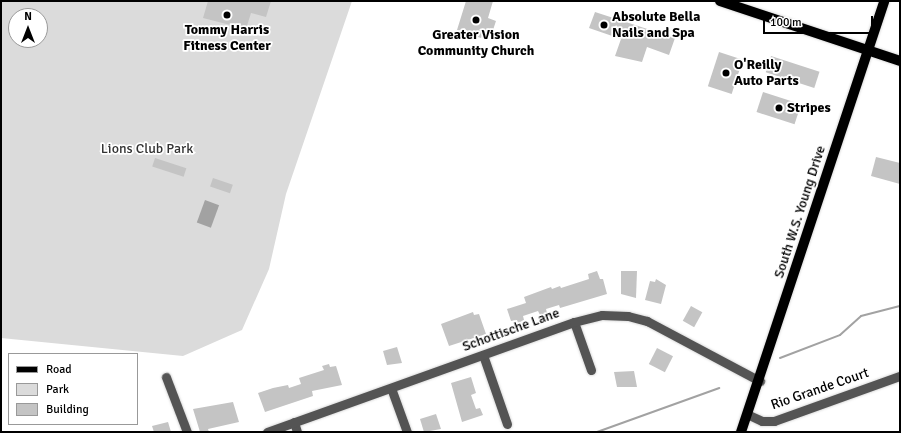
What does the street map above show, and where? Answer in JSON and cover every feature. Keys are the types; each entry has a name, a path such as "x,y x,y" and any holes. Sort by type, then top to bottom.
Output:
{"main road":[{"path":"720,1 900,61"},
{"name":"South W.S. Young Drive","path":"741,432 760,381 884,1"}],"street":[{"name":"Schottische Lane","path":"267,432 574,322 602,315 636,318 760,381"},
{"path":"574,322 591,370"},
{"path":"483,355 507,424"},
{"name":"Rio Grande Court","path":"748,415 762,421 774,421 900,376"},
{"path":"166,377 187,432"},
{"path":"391,388 407,432"},
{"path":"294,422 297,432"}],"green space":[{"name":"Lions Club Park","path":"1,1 352,1 286,194 269,269 242,330 183,356 1,338"}],"shaded area":[{"path":"205,200 219,205 211,228 197,223"}],"building":[{"name":"Tommy Harris Fitness Center","path":"208,1 271,1 266,17 251,13 246,29 203,18"},
{"name":"Greater Vision Community Church","path":"466,1 493,1 488,18 496,21 492,33 484,30 481,38 457,30"},
{"path":"595,12 675,38 669,55 647,47 642,62 615,56 621,39 589,28"},
{"name":"O'Reilly Auto Parts","path":"719,52 743,60 732,94 708,86"},
{"path":"771,56 820,72 814,88 766,72"},
{"name":"Stripes","path":"763,92 801,104 795,124 757,112"},
{"path":"876,157 900,163 900,184 871,176"},
{"path":"155,158 186,168 184,177 152,167"},
{"path":"213,178 233,185 230,193 210,187"},
{"path":"597,271 600,279 603,279 607,294 560,308 559,305 546,309 547,313 540,315 538,311 523,316 524,320 518,323 517,320 511,321 507,309 526,303 524,297 551,287 552,289 560,286 561,288 589,279 588,274"},
{"path":"621,271 637,271 636,298 621,294"},
{"path":"656,279 666,285 661,304 645,300 650,281 655,282"},
{"path":"691,306 702,312 694,327 683,321"},
{"path":"473,312 474,315 479,314 486,334 449,346 441,324"},
{"path":"397,347 402,363 387,365 383,351"},
{"path":"657,348 673,356 665,372 649,364"},
{"path":"329,364 330,367 336,366 342,385 312,391 313,396 265,412 258,393 273,388 288,385 289,388 301,384 299,378 324,370 322,366"},
{"path":"634,371 637,387 617,387 614,372"},
{"path":"471,377 476,393 471,395 476,409 480,408 483,415 462,422 451,383"},
{"path":"233,402 239,422 208,429 209,432 200,432 193,409"},
{"path":"436,414 441,429 424,432 420,419"},
{"path":"168,422 171,432 154,432 152,426"}],"waterway":[{"path":"780,358 840,335 861,316 900,306"},
{"path":"597,432 719,388"}],"place":[{"name":"Tommy Harris Fitness Center","path":"227,15"},
{"name":"Greater Vision Community Church","path":"476,20"},
{"name":"Absolute Bella Nails and Spa","path":"604,25"},
{"name":"O'Reilly Auto Parts","path":"726,73"},
{"name":"Stripes","path":"779,108"}]}
